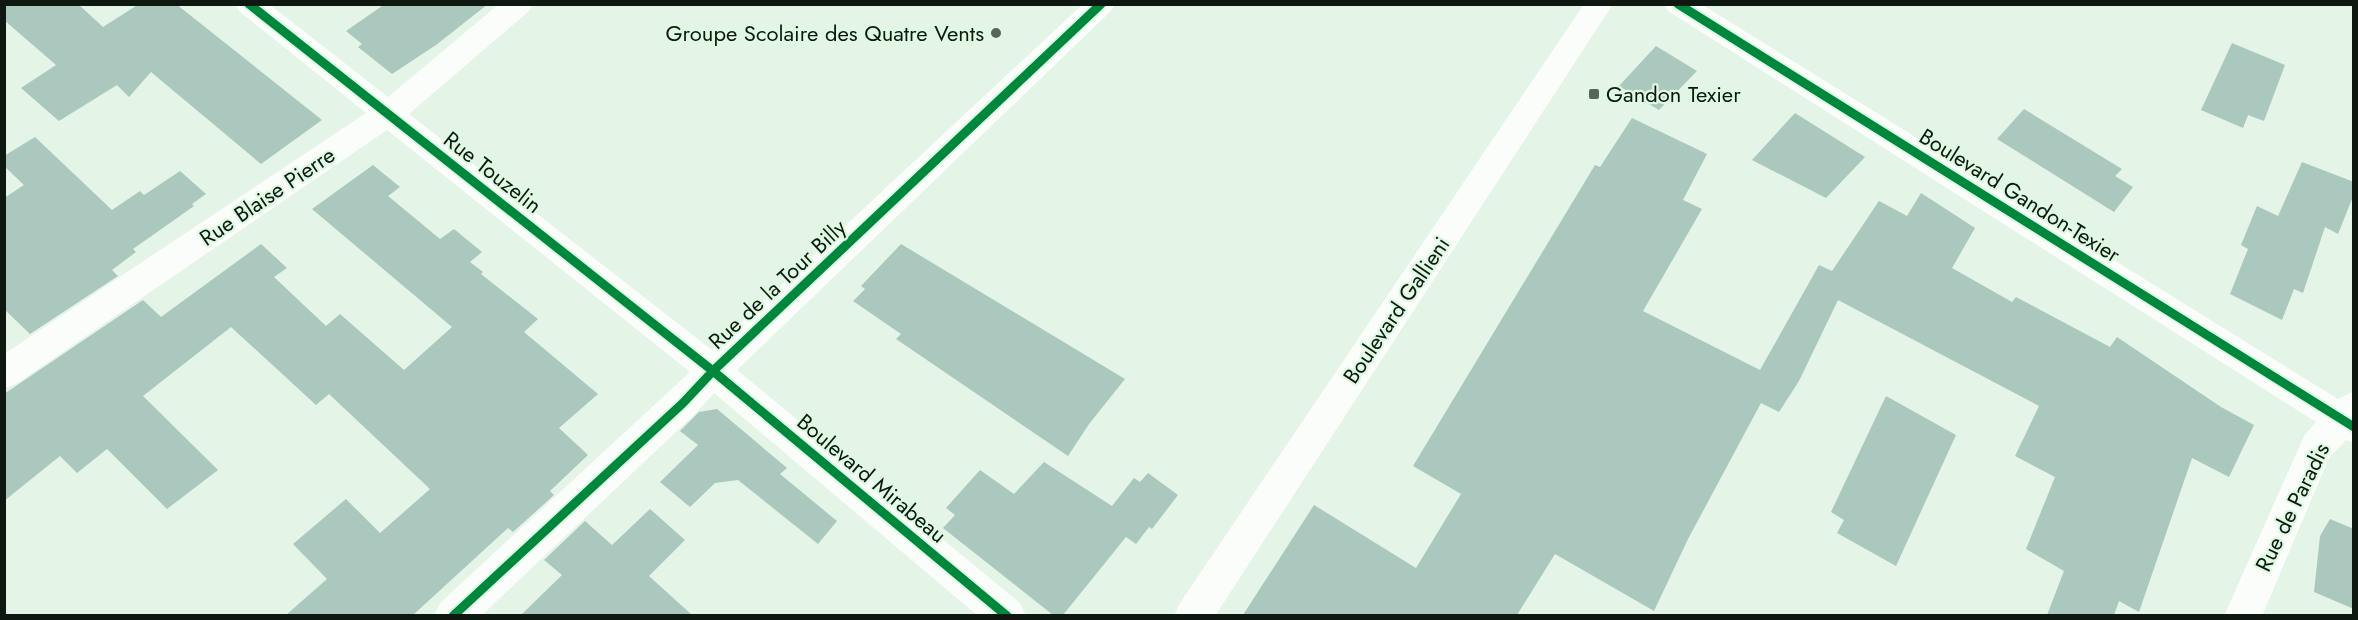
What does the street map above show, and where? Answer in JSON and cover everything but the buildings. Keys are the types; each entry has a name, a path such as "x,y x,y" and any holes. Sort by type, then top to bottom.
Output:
{"street":[{"name":"Rue Touzelin","path":"249,4 713,371"},
{"name":"Rue Blaise Pierre","path":"4,373 388,114 519,4"},
{"name":"Rue de la Tour Billy","path":"453,615 683,403 713,371 1101,4"},
{"name":"Boulevard Gallieni","path":"1193,615 1599,4"},
{"name":"Boulevard Gandon-Texier","path":"1678,4 2350,417"},
{"name":"Boulevard Mirabeau","path":"713,371 1007,615"},
{"name":"Rue de Paradis","path":"2243,615 2316,447 2350,417"}],"cycle path":[{"path":"249,4 713,371 1007,616"},
{"path":"453,616 683,403 713,371 1101,4"},
{"path":"1678,4 2354,427"}],"place":[{"name":"Groupe Scolaire des Quatre Vents","path":"996,33"},
{"name":"Gandon Texier","path":"1594,94"}]}
